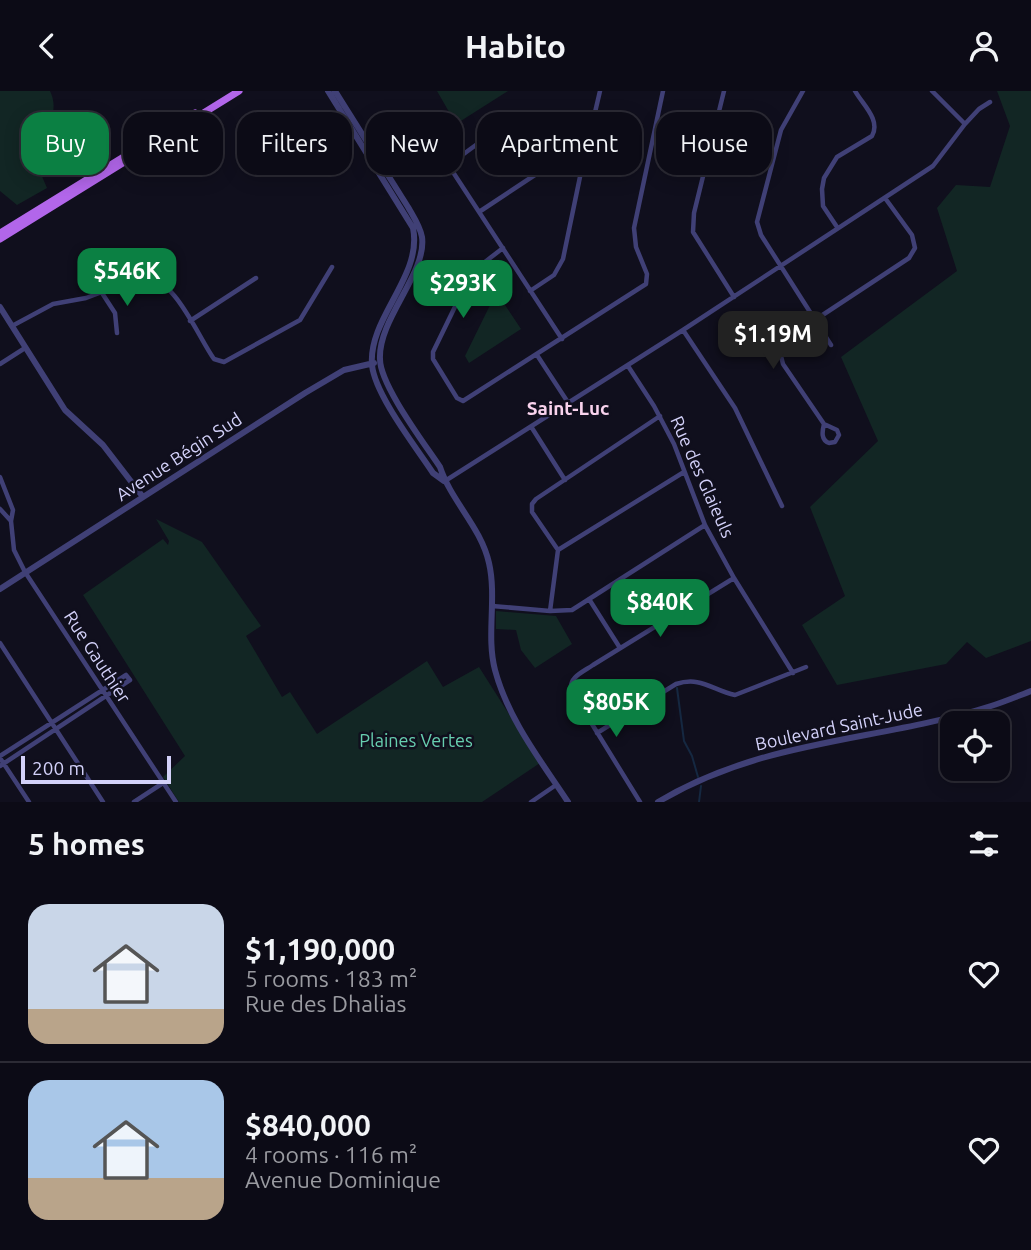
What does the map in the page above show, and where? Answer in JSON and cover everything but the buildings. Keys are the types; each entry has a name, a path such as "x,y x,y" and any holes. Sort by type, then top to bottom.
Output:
{"main road":[{"path":"0,233 231,91"},
{"path":"0,239 239,91"}],"street":[{"path":"328,91 366,148"},
{"path":"335,91 366,145"},
{"path":"595,112 600,91"},
{"path":"659,112 663,91"},
{"path":"719,112 724,91"},
{"path":"803,91 778,138 757,222 761,235 831,345"},
{"path":"837,227 823,206 824,178 837,157 872,137 876,128 870,113 855,91"},
{"path":"932,91 965,124"},
{"path":"444,481 532,428 933,166 965,124 979,109 990,103"},
{"path":"503,248 481,265 468,280 433,352 433,359 457,398 464,401 646,284 648,274 636,247 634,228 656,127"},
{"path":"383,175 413,228 415,245 411,262 378,335 376,363 382,394 433,473 444,481 475,530 489,563 495,670 516,722 568,802"},
{"path":"455,175 562,339"},
{"path":"479,212 535,175"},
{"path":"530,291 559,268 580,175"},
{"path":"703,175 694,213 693,232 734,297"},
{"path":"824,424 824,440 835,442 839,435 837,430 824,424 783,364 781,356 815,320 909,258 915,248 912,235 885,198"},
{"path":"12,326 53,304 75,302 150,276 160,280 170,290 214,359 225,362 300,320 332,267"},
{"path":"190,321 256,278"},
{"path":"102,292 115,313 117,333"},
{"path":"0,307 65,410 103,445 143,497"},
{"path":"683,330 735,408 782,506"},
{"path":"0,364 25,348"},
{"path":"537,355 569,404"},
{"name":"Avenue Bégin Sud","path":"0,589 334,376 355,366 376,363"},
{"name":"Rue des Glaieuls","path":"628,366 660,416 705,525 734,578 793,673"},
{"path":"550,611 558,550 532,512 531,504 660,416"},
{"path":"532,428 565,480"},
{"path":"558,550 684,472"},
{"name":"Rue Gauthier","path":"0,477 13,510 11,521 14,549 25,572 176,802"},
{"path":"0,509 11,521"},
{"path":"491,606 572,610 705,525"},
{"path":"640,802 570,685 573,679 620,648 734,578"},
{"path":"589,599 620,648"},
{"path":"0,643 103,802"},
{"path":"597,733 676,684 687,680 696,680 735,695 806,667"},
{"path":"2,765 130,680 126,675 102,689 0,757 2,765 29,802"},
{"name":"Boulevard Saint-Jude","path":"658,802 720,772 758,758 990,707 1031,692"},
{"path":"134,802 163,783"},
{"path":"531,802 557,785"}],"green space":[{"path":"0,91 50,91 53,112 21,112 21,175 41,175 47,188 17,205 0,191"},
{"path":"437,91 508,91 463,120 463,112 449,112"},
{"path":"997,91 1031,91 1031,641 986,658 967,642 946,664 837,685 802,625 845,596 810,507 878,441 841,357 957,271 937,208 956,185 990,187 1010,126"},
{"path":"499,296 521,329 469,363 465,356 492,301"},
{"name":"Plaines Vertes","path":"156,519 202,542 261,626 246,636 282,697 290,692 317,734 427,661 443,687 479,667 540,763 482,802 179,802 163,777 185,756 83,595 163,539 168,545 169,541"},
{"path":"496,611 556,616 572,644 535,668 521,650 516,630 496,629"}],"waterway":[{"path":"677,688 684,741 698,777"},
{"path":"699,802 701,786"}],"district":[{"name":"Saint-Luc","path":"568,408"}]}
